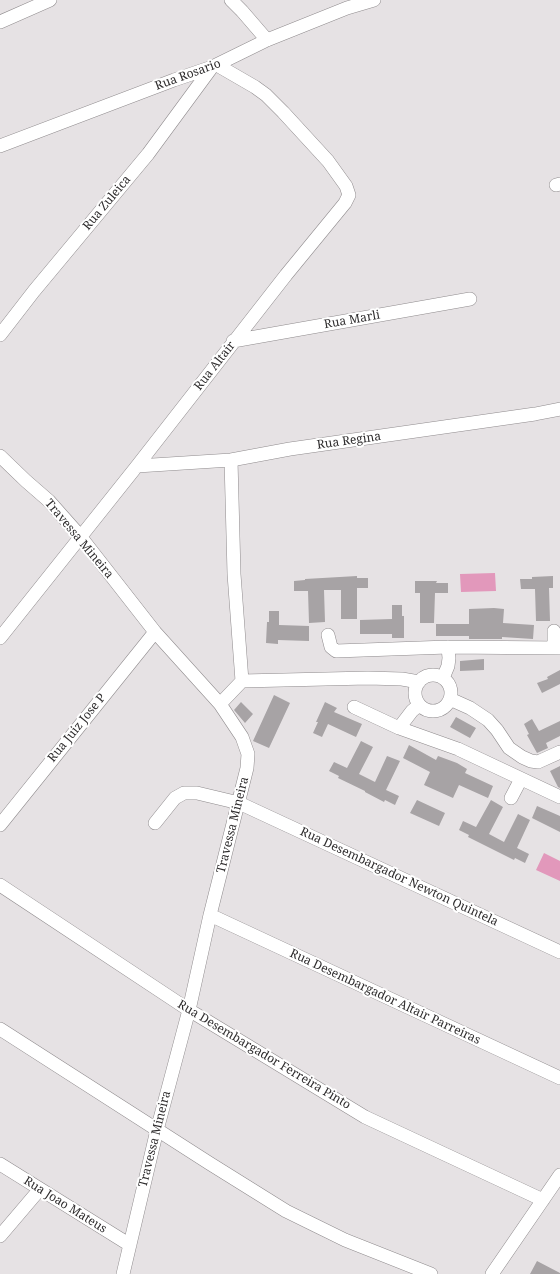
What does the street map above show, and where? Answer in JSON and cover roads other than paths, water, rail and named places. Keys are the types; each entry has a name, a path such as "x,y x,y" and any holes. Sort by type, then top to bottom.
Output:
{"street":[{"path":"0,22 50,0"},
{"path":"231,0 267,40"},
{"name":"Rua Rosario","path":"0,146 215,66 343,4 374,0"},
{"name":"Rua Altair","path":"0,638 137,466 233,341 345,203 348,195 346,186 328,161 283,112 266,95 255,87 215,66"},
{"name":"Rua Zuleica","path":"0,335 34,291 148,154 215,66"},
{"name":"Rua Marli","path":"233,341 470,299"},
{"name":"Rua Regina","path":"137,466 231,460 290,449 560,410"},
{"name":"Travessa Mineira","path":"0,456 26,482 49,501 80,536 155,632 220,704 242,737 248,754 247,768 239,802 210,916 189,1010 157,1130 123,1274"},
{"path":"231,460 234,574 242,681"},
{"path":"328,635 331,647 336,651 448,647 557,648 554,631"},
{"name":"Rua Juiz Jose P","path":"0,825 155,632"},
{"path":"443,678 448,666 448,647"},
{"path":"431,676 443,678 450,688 450,699 444,707 434,711 420,705 416,695 419,682 426,677 431,676"},
{"path":"220,704 242,681 368,678 402,679 419,682"},
{"path":"450,699 470,708 488,720 510,748 522,757 538,762 560,752"},
{"path":"399,728 412,711 420,705"},
{"path":"354,707 399,728 458,749 560,797"},
{"path":"511,798 521,779"},
{"name":"Rua Desembargador Newton Quintela","path":"155,823 175,798 184,793 197,793 239,802 560,952"},
{"name":"Rua Desembargador Ferreira Pinto","path":"0,886 189,1010 365,1117 543,1200"},
{"name":"Rua Desembargador Altair Parreiras","path":"210,916 560,1078"},
{"path":"0,1029 208,1163 286,1211 345,1240 431,1274"},
{"name":"Rua Joao Mateus","path":"0,1164 130,1245"},
{"path":"492,1274 560,1175"},
{"path":"1,1231 40,1189"}]}
